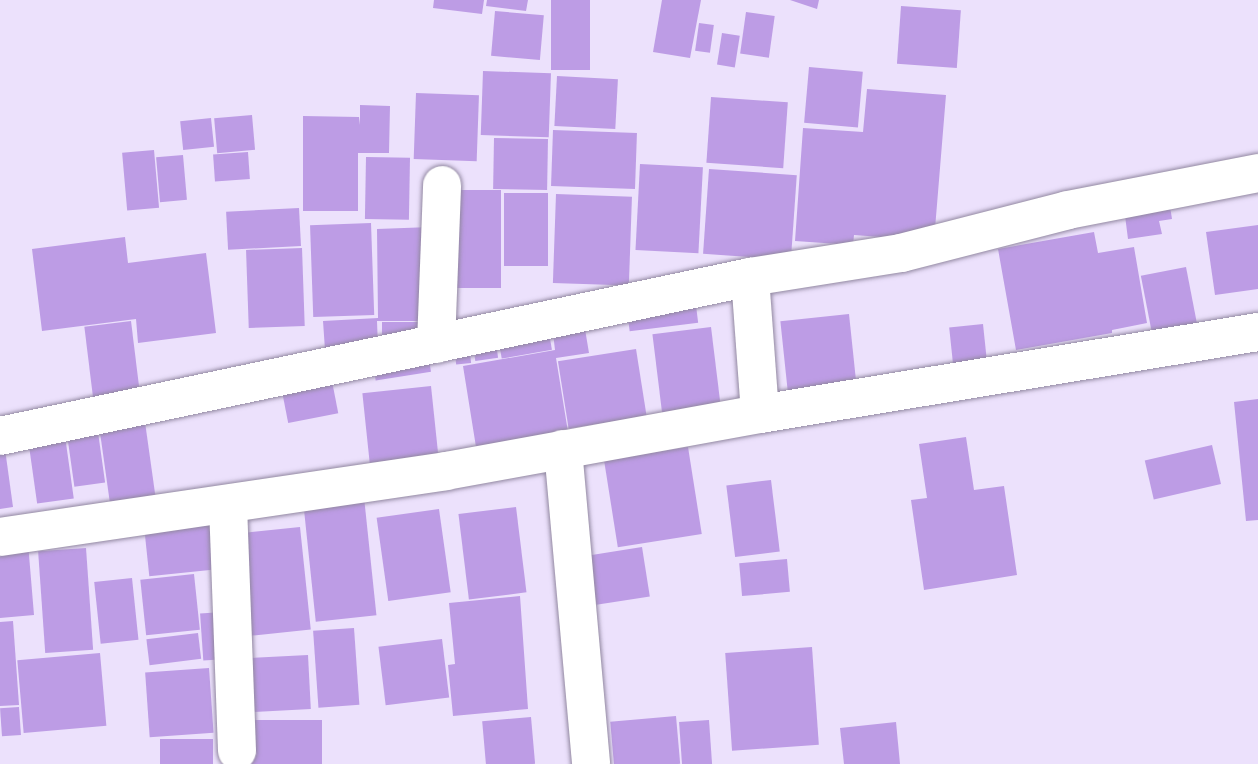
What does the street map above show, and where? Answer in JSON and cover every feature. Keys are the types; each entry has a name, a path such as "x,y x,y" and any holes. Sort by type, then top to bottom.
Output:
{"street":[{"path":"0,436 750,277 901,253 1068,210 1258,173"},
{"path":"436,344 442,185"},
{"path":"750,277 760,414"},
{"path":"0,537 228,505 1258,332"},
{"path":"564,449 591,764"},
{"path":"228,505 237,751"}],"building":[{"path":"434,0 484,0 482,14 433,8"},
{"path":"487,0 528,0 526,11 486,6"},
{"path":"551,0 590,0 590,70 551,70"},
{"path":"662,0 701,0 690,58 653,52"},
{"path":"790,0 819,0 817,9"},
{"path":"901,6 961,10 957,68 897,64"},
{"path":"495,11 544,15 540,60 491,56"},
{"path":"746,12 775,16 769,58 740,54"},
{"path":"699,23 714,25 710,53 695,51"},
{"path":"722,33 740,36 735,67 717,65"},
{"path":"809,67 863,72 858,127 804,123"},
{"path":"483,71 551,73 549,137 481,135"},
{"path":"557,76 618,79 615,129 554,126"},
{"path":"867,89 946,95 934,241 854,235 853,245 795,241 803,128 863,132"},
{"path":"416,93 479,95 477,161 414,159"},
{"path":"711,97 788,102 783,168 706,163"},
{"path":"360,105 390,106 389,153 358,153 358,211 303,211 303,116 359,117 360,125"},
{"path":"252,115 255,150 217,153 214,118"},
{"path":"211,118 214,147 183,150 180,121"},
{"path":"553,130 637,133 635,189 551,186"},
{"path":"494,138 548,139 547,190 493,189"},
{"path":"154,150 159,208 127,211 122,153"},
{"path":"248,152 250,179 215,181 213,154"},
{"path":"183,155 187,200 160,202 156,157"},
{"path":"366,157 410,158 409,220 365,219"},
{"path":"640,164 703,167 698,253 635,250"},
{"path":"709,169 797,175 791,260 703,254"},
{"path":"455,190 501,190 501,288 455,288"},
{"path":"504,193 548,193 548,266 504,266"},
{"path":"556,194 632,197 629,286 553,283"},
{"path":"1169,200 1172,219 1159,221 1162,234 1128,239 1124,208"},
{"path":"299,208 301,246 228,250 226,212"},
{"path":"371,223 374,315 313,317 310,225"},
{"path":"1258,225 1258,289 1215,295 1206,232"},
{"path":"431,227 431,321 377,321 378,348 325,350 323,321 378,318 377,229"},
{"path":"1094,232 1098,253 1134,247 1147,323 1112,330 1112,333 1016,350 998,249"},
{"path":"125,237 128,263 206,253 216,333 138,343 136,319 42,331 32,249"},
{"path":"302,248 305,326 249,328 246,250"},
{"path":"1186,267 1197,326 1152,335 1141,276"},
{"path":"695,297 698,323 630,331 627,305"},
{"path":"849,314 856,385 788,392 780,321"},
{"path":"131,321 140,393 93,399 84,327"},
{"path":"382,322 429,322 429,340 382,340"},
{"path":"983,324 987,360 953,363 949,328"},
{"path":"711,327 721,407 662,415 652,334"},
{"path":"585,329 589,353 556,358 568,432 476,447 463,366 555,350 553,333"},
{"path":"549,333 552,350 502,359 499,342"},
{"path":"469,343 471,363 456,364 454,345"},
{"path":"496,343 498,358 475,361 473,346"},
{"path":"636,349 647,416 569,429 558,361"},
{"path":"428,353 431,372 376,381 373,362"},
{"path":"331,376 338,413 288,423 281,386"},
{"path":"431,386 438,456 370,463 362,393"},
{"path":"1258,399 1258,520 1246,521 1234,402"},
{"path":"145,422 156,501 111,508 99,428"},
{"path":"98,432 105,483 74,487 67,436"},
{"path":"65,436 74,498 37,504 28,441"},
{"path":"966,437 974,490 1004,486 1017,575 924,590 911,500 927,498 919,444"},
{"path":"1212,445 1221,484 1154,499 1145,461"},
{"path":"688,447 702,534 618,547 604,460"},
{"path":"5,449 13,507 0,509 0,450"},
{"path":"771,480 780,551 735,557 726,485"},
{"path":"364,497 376,615 316,622 303,503"},
{"path":"516,507 526,592 469,599 458,514"},
{"path":"439,509 451,592 388,601 377,518"},
{"path":"217,522 222,569 149,576 144,530"},
{"path":"300,527 311,629 252,636 241,533"},
{"path":"28,543 34,615 0,618 0,546"},
{"path":"642,547 650,596 596,605 589,555"},
{"path":"86,548 93,650 45,653 38,551"},
{"path":"787,559 790,592 742,596 739,563"},
{"path":"194,574 200,630 146,635 140,580"},
{"path":"132,578 138,640 101,644 94,582"},
{"path":"520,596 528,709 453,716 448,665 455,664 449,603"},
{"path":"223,612 226,659 203,660 200,614"},
{"path":"13,621 19,705 0,706 0,622"},
{"path":"354,628 359,705 318,708 313,631"},
{"path":"198,633 201,659 150,665 146,639"},
{"path":"442,639 449,698 386,705 378,647"},
{"path":"812,647 819,745 732,751 725,653"},
{"path":"100,653 106,726 24,733 17,660"},
{"path":"308,655 311,709 244,712 241,659"},
{"path":"209,668 214,733 150,737 145,672"},
{"path":"19,707 21,735 2,736 0,708"},
{"path":"676,716 680,764 614,764 610,722"},
{"path":"531,717 535,764 486,764 482,721"},
{"path":"248,720 322,720 322,764 248,764"},
{"path":"709,720 712,764 682,764 679,722"},
{"path":"896,722 900,764 844,764 840,728"},
{"path":"160,739 213,739 213,764 160,764"}]}
